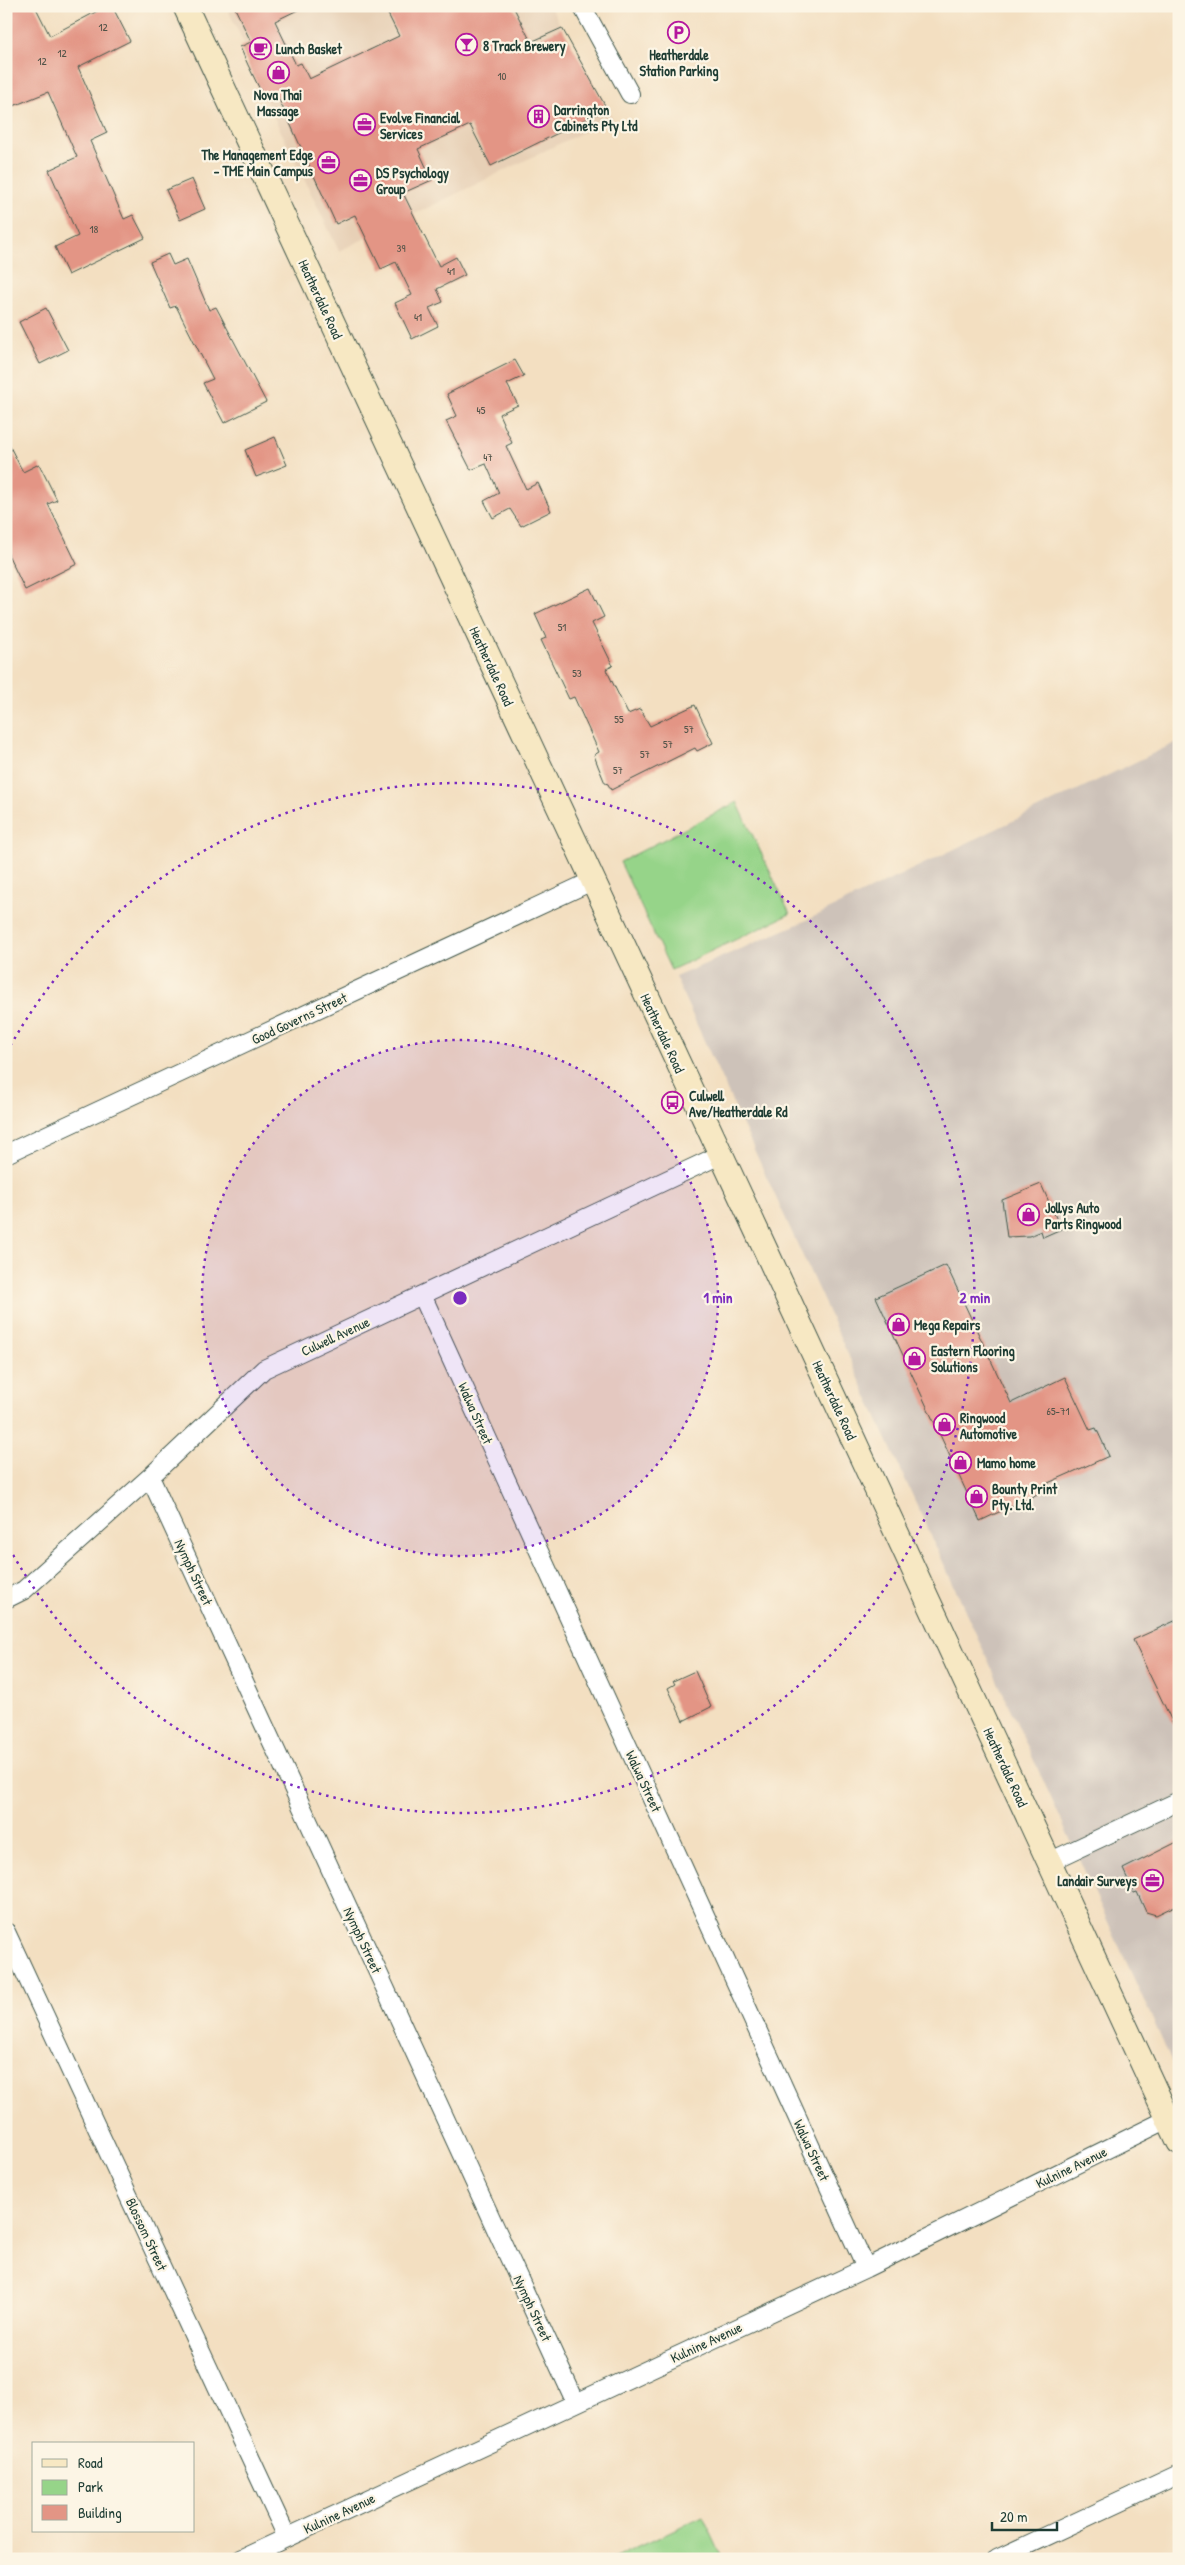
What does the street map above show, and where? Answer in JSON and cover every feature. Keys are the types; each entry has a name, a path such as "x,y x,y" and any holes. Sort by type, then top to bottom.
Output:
{"main road":[{"name":"Heatherdale Road","path":"185,6 1179,2142"}],"street":[{"path":"582,6 630,94"},
{"name":"Good Governs Street","path":"6,1154 592,882"},
{"name":"Culwell Avenue","path":"6,1599 24,1590 150,1477 264,1369 720,1155"},
{"name":"Walwa Street","path":"422,1295 866,2268"},
{"name":"Nymph Street","path":"150,1477 576,2403"},
{"path":"1050,1862 1179,1801"},
{"name":"Blossom Street","path":"6,1932 287,2537"},
{"name":"Kulnine Avenue","path":"241,2559 866,2268 1168,2120"},
{"path":"998,2559 1179,2474"}],"shaded area":[{"path":"226,6 550,6 612,118 339,251 240,47 245,45"},
{"path":"1179,741 1179,2077 675,977 805,921"}],"green space":[{"path":"737,802 790,914 671,970 620,862"},
{"path":"703,2516 723,2559 611,2559"}],"building":[{"path":"6,6 35,6 50,36 107,6 112,6 130,41 78,67 107,133 90,141 124,219 133,215 145,238 68,275 55,247 78,236 49,170 77,157 48,92 6,109"},
{"path":"234,6 306,6 275,21 296,65 301,63 309,79 399,36 384,6 513,6 531,42 562,28 607,109 491,166 470,125 418,149 432,180 403,193 439,266 456,257 465,275 437,289 443,302 429,308 438,326 412,339 395,303 412,295 396,262 381,269 355,215 336,224 277,95 265,100 248,65 240,47 251,42"},
{"path":"192,179 205,209 180,220 166,190"},
{"path":"168,254 173,265 187,259 209,310 216,307 266,402 224,423 203,383 213,379 176,306 170,308 150,262"},
{"path":"46,308 68,350 40,364 19,322"},
{"path":"515,360 524,376 507,384 518,405 499,414 512,443 506,446 526,489 538,483 551,511 521,526 510,509 493,518 484,501 499,493 486,464 471,470 446,421 457,416 447,394"},
{"path":"275,437 287,465 256,477 245,450"},
{"path":"6,439 23,472 39,464 57,500 48,504 77,564 25,590 6,550"},
{"path":"590,588 604,617 592,623 613,666 606,669 628,714 640,709 650,726 695,705 713,743 697,751 695,748 611,790 608,784 605,783 598,766 594,755 599,752 574,697 569,699 541,640 546,638 535,614"},
{"name":"Jollys Auto Parts Ringwood","path":"1041,1184 1061,1229 1043,1237 1041,1231 1029,1236 1007,1237 1002,1200"},
{"path":"946,1265 1011,1403 1065,1377 1090,1430 1096,1428 1109,1456 1048,1483 1050,1488 980,1521 876,1297"},
{"path":"1179,1619 1179,1736 1133,1640"},
{"path":"695,1671 711,1707 683,1721 668,1688 675,1684 673,1681"},
{"name":"Landair Surveys","path":"1179,1841 1179,1904 1156,1915 1146,1912 1137,1892 1134,1893 1123,1869"}],"place":[{"name":"Heatherdale Station Parking","path":"679,32"},
{"name":"8 Track Brewery","path":"467,45"},
{"name":"Lunch Basket","path":"260,48"},
{"name":"Nova Thai Massage","path":"278,72"},
{"name":"Darrington Cabinets Pty Ltd","path":"538,117"},
{"name":"Evolve Financial Services","path":"364,125"},
{"name":"The Management Edge - TME Main Campus","path":"329,162"},
{"name":"DS Psychology Group","path":"360,180"},
{"name":"Culwell Ave/Heatherdale Rd","path":"673,1103"},
{"name":"Jollys Auto Parts Ringwood","path":"1029,1215"},
{"name":"Mega Repairs","path":"898,1324"},
{"name":"Eastern Flooring Solutions","path":"915,1358"},
{"name":"Ringwood Automotive","path":"944,1425"},
{"name":"Mamo home","path":"961,1462"},
{"name":"Bounty Print Pty. Ltd.","path":"976,1496"},
{"name":"Landair Surveys","path":"1153,1880"}]}
